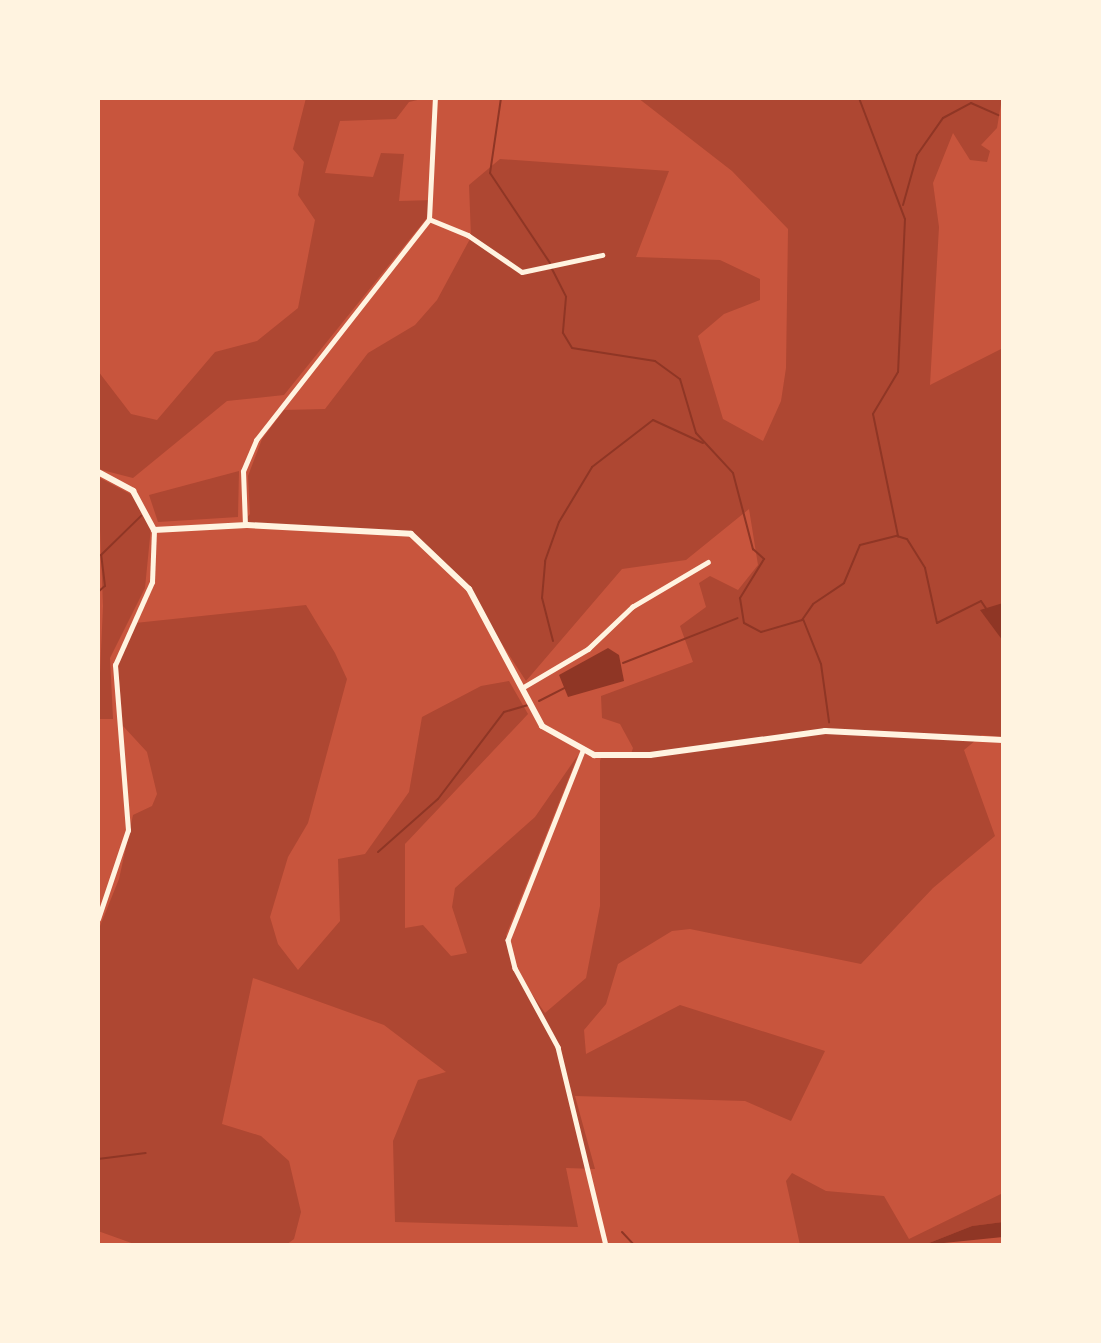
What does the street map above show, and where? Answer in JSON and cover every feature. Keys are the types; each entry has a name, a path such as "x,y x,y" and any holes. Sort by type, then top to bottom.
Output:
{"main road":[{"path":"98,472 133,491 154,530 245,526 411,534 465,583 528,704 548,732 583,751 650,755 825,731 1003,740"}],"street":[{"path":"245,526 243,471 256,440 429,219 435,98"},
{"path":"429,219 468,235 518,270 548,270 602,255"},
{"path":"98,919 128,830 115,665 152,582 154,530"},
{"path":"521,689 588,649 632,607 708,562"},
{"path":"583,751 508,940 513,962 558,1047 606,1245"}],"shaded area":[{"path":"306,98 426,98 409,102 396,119 340,121 325,173 373,177 381,153 404,154 399,201 433,200 426,219 284,395 227,401 133,478 98,469 98,371 131,414 157,420 215,352 257,341 298,308 315,220 298,195 304,162 293,149"},
{"path":"638,98 1002,98 997,128 981,145 990,151 987,162 970,160 953,133 933,183 939,227 930,385 1003,348 1003,737 982,735 964,750 995,836 933,888 861,964 690,929 672,931 618,964 606,1004 584,1030 586,1054 680,1005 825,1051 791,1121 745,1101 575,1096 595,1169 566,1168 578,1227 395,1222 393,1141 418,1080 446,1072 384,1025 253,978 222,1124 261,1136 289,1161 301,1212 294,1239 286,1245 137,1245 98,1231 98,931 119,879 133,815 152,806 157,794 147,752 123,726 118,667 135,623 306,605 335,653 347,679 308,823 288,857 270,917 278,944 298,970 340,921 338,859 365,854 409,792 422,717 481,686 509,681 528,714 405,844 405,928 423,925 451,956 467,953 452,907 455,888 535,817 578,755 506,935 516,971 545,1013 586,978 600,906 600,761 602,754 631,754 633,748 620,724 602,718 601,696 693,662 680,626 706,607 699,583 710,576 738,590 758,565 749,509 686,560 622,569 526,681 460,579 410,535 239,527 250,514 248,476 262,439 284,410 325,409 368,353 415,325 437,300 471,237 469,185 500,159 669,171 636,257 720,260 760,279 760,300 724,314 698,336 723,419 763,441 781,401 786,368 788,229 732,171"},
{"path":"239,471 238,517 158,522 149,495"},
{"path":"98,477 136,497 151,527 145,588 110,658 113,719 98,719 103,606"},
{"path":"1003,603 1003,641 980,610"},
{"path":"608,648 619,655 624,681 568,697 559,675"},
{"path":"792,1173 826,1191 884,1196 909,1239 1003,1193 1003,1222 972,1226 924,1245 800,1245 786,1181"},
{"path":"1003,1222 1003,1237 924,1245 972,1226"}],"waterway":[{"path":"501,98 490,173 550,263"},
{"path":"859,98 905,219 898,372 873,414 898,536"},
{"path":"903,205 917,155 943,118 971,103 998,115"},
{"path":"552,269 566,297 563,333 572,348 655,361 680,379 696,433 733,473 753,549 764,559 740,598 744,623 761,632 802,620 813,604 844,583 860,545 897,536 907,539 925,568 937,623 981,601 987,610"},
{"path":"553,641 542,598 545,561 559,522 592,467 653,420 703,443"},
{"path":"98,592 105,586 101,555 141,516"},
{"path":"623,663 738,618"},
{"path":"803,619 821,664 829,722"},
{"path":"539,701 566,687"},
{"path":"378,852 438,799 504,712 529,705"},
{"path":"98,1159 146,1153"},
{"path":"622,1232 634,1245"}]}
